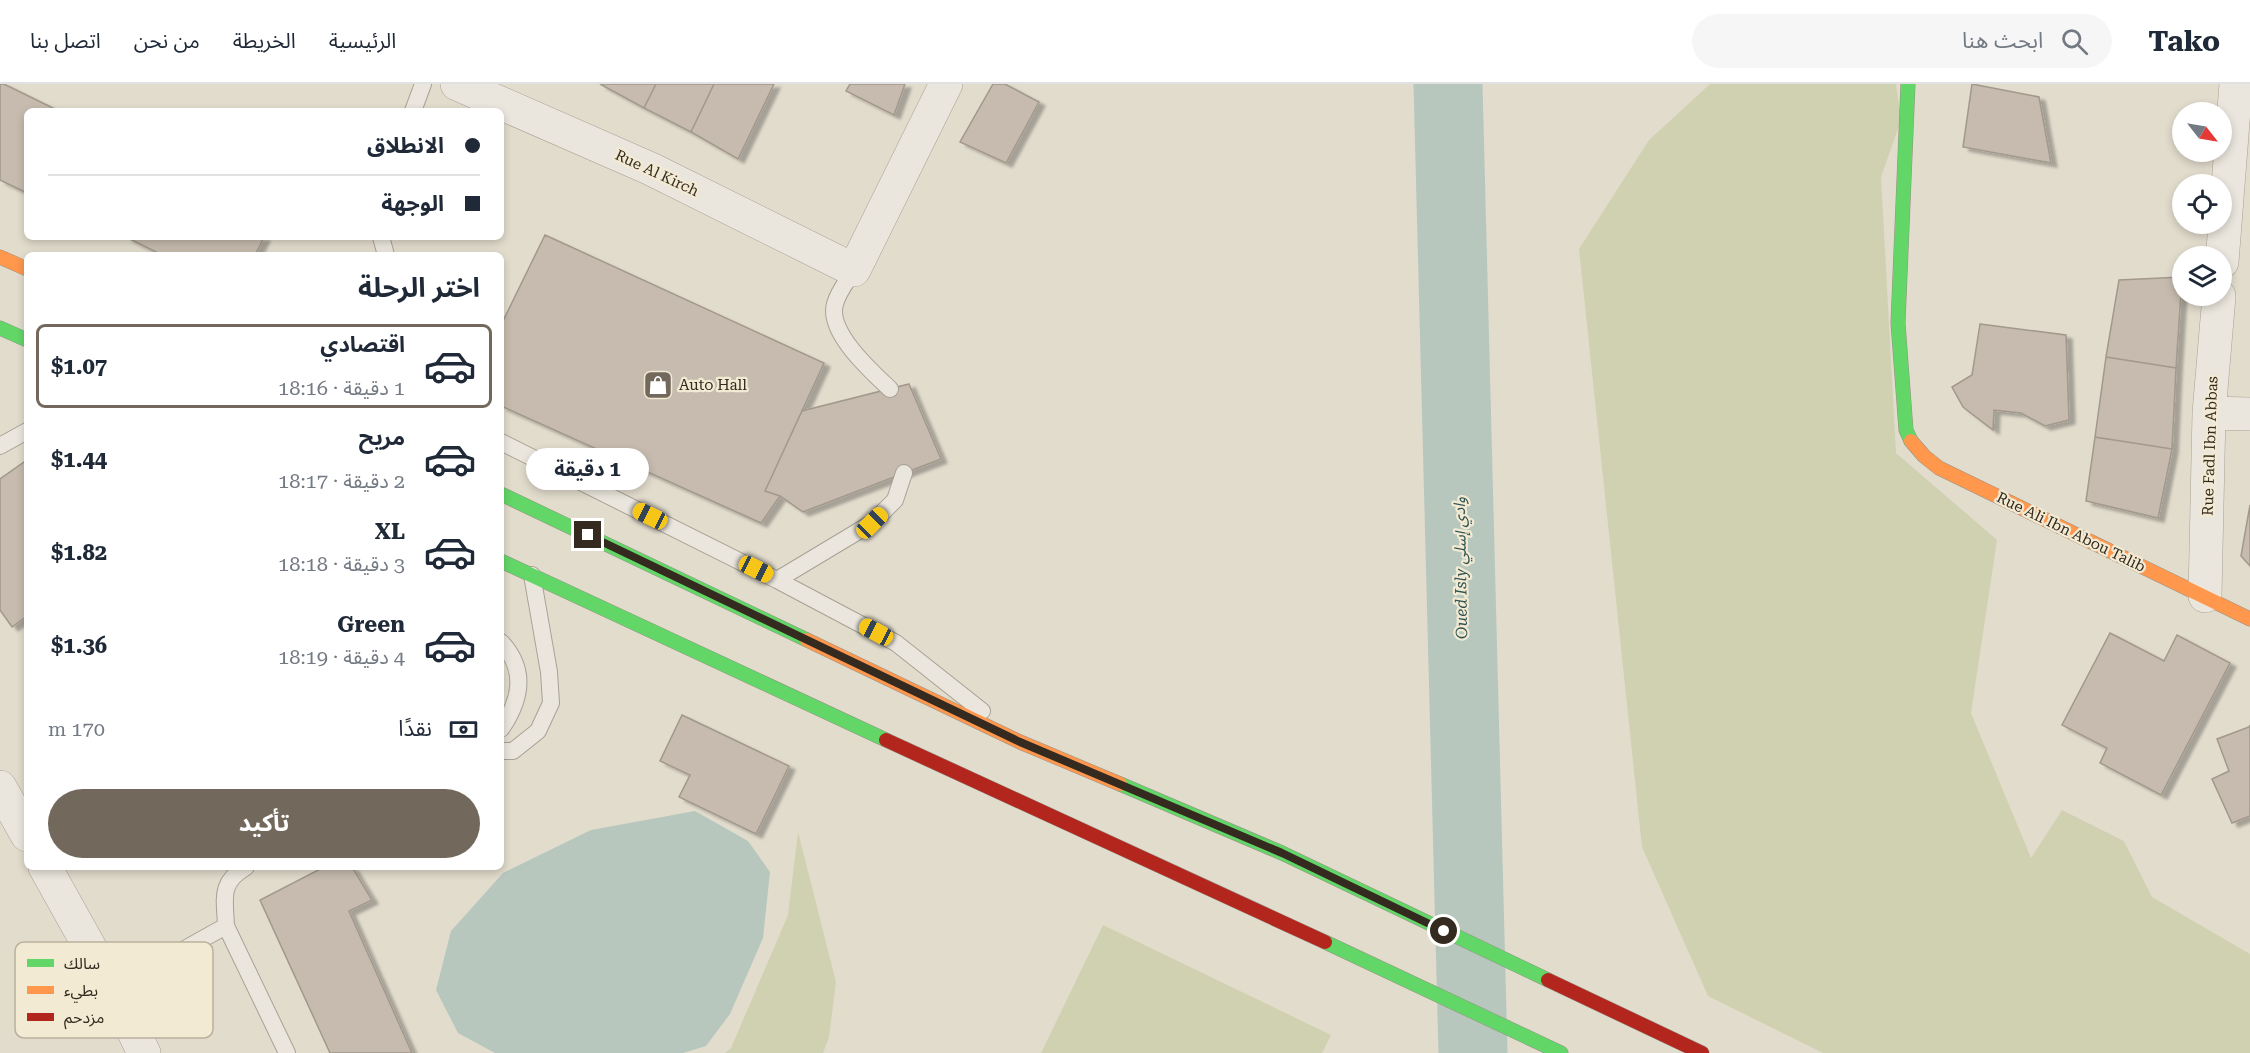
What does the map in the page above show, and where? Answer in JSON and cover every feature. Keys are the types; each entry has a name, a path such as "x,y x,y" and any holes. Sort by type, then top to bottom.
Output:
{"main road":[{"name":"Rue Ali Ibn Abou Talib","path":"1908,84 1898,323 1906,430 1915,448 1925,459 1940,468 2250,619"},
{"path":"0,257 24,268"},
{"path":"0,328 24,339"},
{"path":"504,495 1020,742 1282,853 1702,1053"},
{"path":"504,562 1561,1053"}],"street":[{"path":"854,270 946,84"},
{"path":"2223,246 2236,84"},
{"name":"Rue Al Kirch","path":"462,85 651,169 854,270"},
{"name":"Rue Fadl Ibn Abbas","path":"2205,596 2209,413 2218,306"},
{"path":"2209,413 2250,414"},
{"path":"0,787 24,830"},
{"path":"47,870 87,942"},
{"path":"137,1038 144,1053"}],"lane":[{"path":"414,108 423,84"},
{"path":"854,270 835,303 836,324 855,352 890,389"},
{"path":"0,446 24,433"},
{"path":"504,444 777,580 896,643 1020,742"},
{"path":"777,580 872,523 895,500 904,473"},
{"path":"504,751 513,751 538,731 551,703 549,672 532,575"},
{"path":"504,645 510,652 519,681 514,711 504,725"},
{"path":"241,870 234,874 224,891 226,926 287,1053"},
{"path":"197,942 226,926"}],"green space":[{"path":"1710,84 1896,84 1901,120 1881,177 1896,453 1997,540 1971,713 2031,858 2062,810 2124,841 2152,897 2250,954 2250,1053 1823,1053 1708,996 1642,847 1579,249 1649,140"},
{"path":"798,832 836,982 829,1037 823,1053 725,1053 731,1048 788,915"},
{"path":"1103,925 1331,1035 1322,1053 1041,1053"}],"shaded area":[{"path":"695,811 748,841 770,872 763,938 730,1014 706,1046 683,1053 495,1053 458,1033 436,990 451,931 503,873 591,830"}],"building":[{"path":"0,84 4,84 53,108 24,108 24,192 0,180"},
{"path":"600,84 656,84 644,108"},
{"path":"656,84 714,84 691,132 644,108"},
{"path":"714,84 774,84 738,159 691,132"},
{"path":"850,84 905,84 894,115 846,91"},
{"path":"993,84 1005,84 1039,102 1006,163 960,142"},
{"path":"1972,84 2039,97 2051,163 1963,147"},
{"name":"Auto Hall","path":"545,235 824,363 765,491 780,496 761,523 504,407 504,319"},
{"path":"132,240 262,240 256,252 156,252"},
{"path":"2172,277 2172,306 2180,306 2176,368 2106,357 2119,280"},
{"path":"1980,324 2066,335 2069,420 2045,426 2021,413 1994,410 1993,430 1963,407 1952,387 1972,375"},
{"path":"2106,357 2176,368 2172,449 2095,437"},
{"path":"909,384 941,459 803,512 780,496 765,491 802,411"},
{"path":"2095,437 2172,449 2158,518 2086,501"},
{"path":"24,462 24,618 12,627 0,610 0,479"},
{"path":"2250,505 2250,566 2241,556"},
{"path":"2110,633 2164,661 2177,635 2230,663 2161,795 2100,763 2107,748 2062,725"},
{"path":"682,715 789,766 756,834 679,797 690,775 660,761"},
{"path":"2250,725 2250,816 2232,823 2212,779 2229,771 2217,739"},
{"path":"318,870 354,870 372,900 349,911 412,1053 330,1053 260,900"}],"waterway":[{"name":"Oued Isly وادي إسلي","path":"1448,84 1473,1053"}],"traffic: fast":[{"path":"1908,84 1898,323 1906,430 1911,441"},
{"path":"0,328 24,339"},
{"path":"504,495 807,640"},
{"path":"504,562 886,740"},
{"path":"1120,784 1282,853 1548,980"},
{"path":"1325,942 1561,1053"}],"traffic: slow":[{"path":"0,257 24,268"},
{"path":"1911,441 1939,468 2250,619"},
{"path":"807,640 1020,742 1120,784"}],"traffic: jam":[{"path":"886,740 1325,942"},
{"path":"1548,980 1702,1053"}],"place":[{"name":"Auto Hall","path":"658,385"}],"route":[{"path":"588,535 1020,742 1282,853 1444,931"}]}
